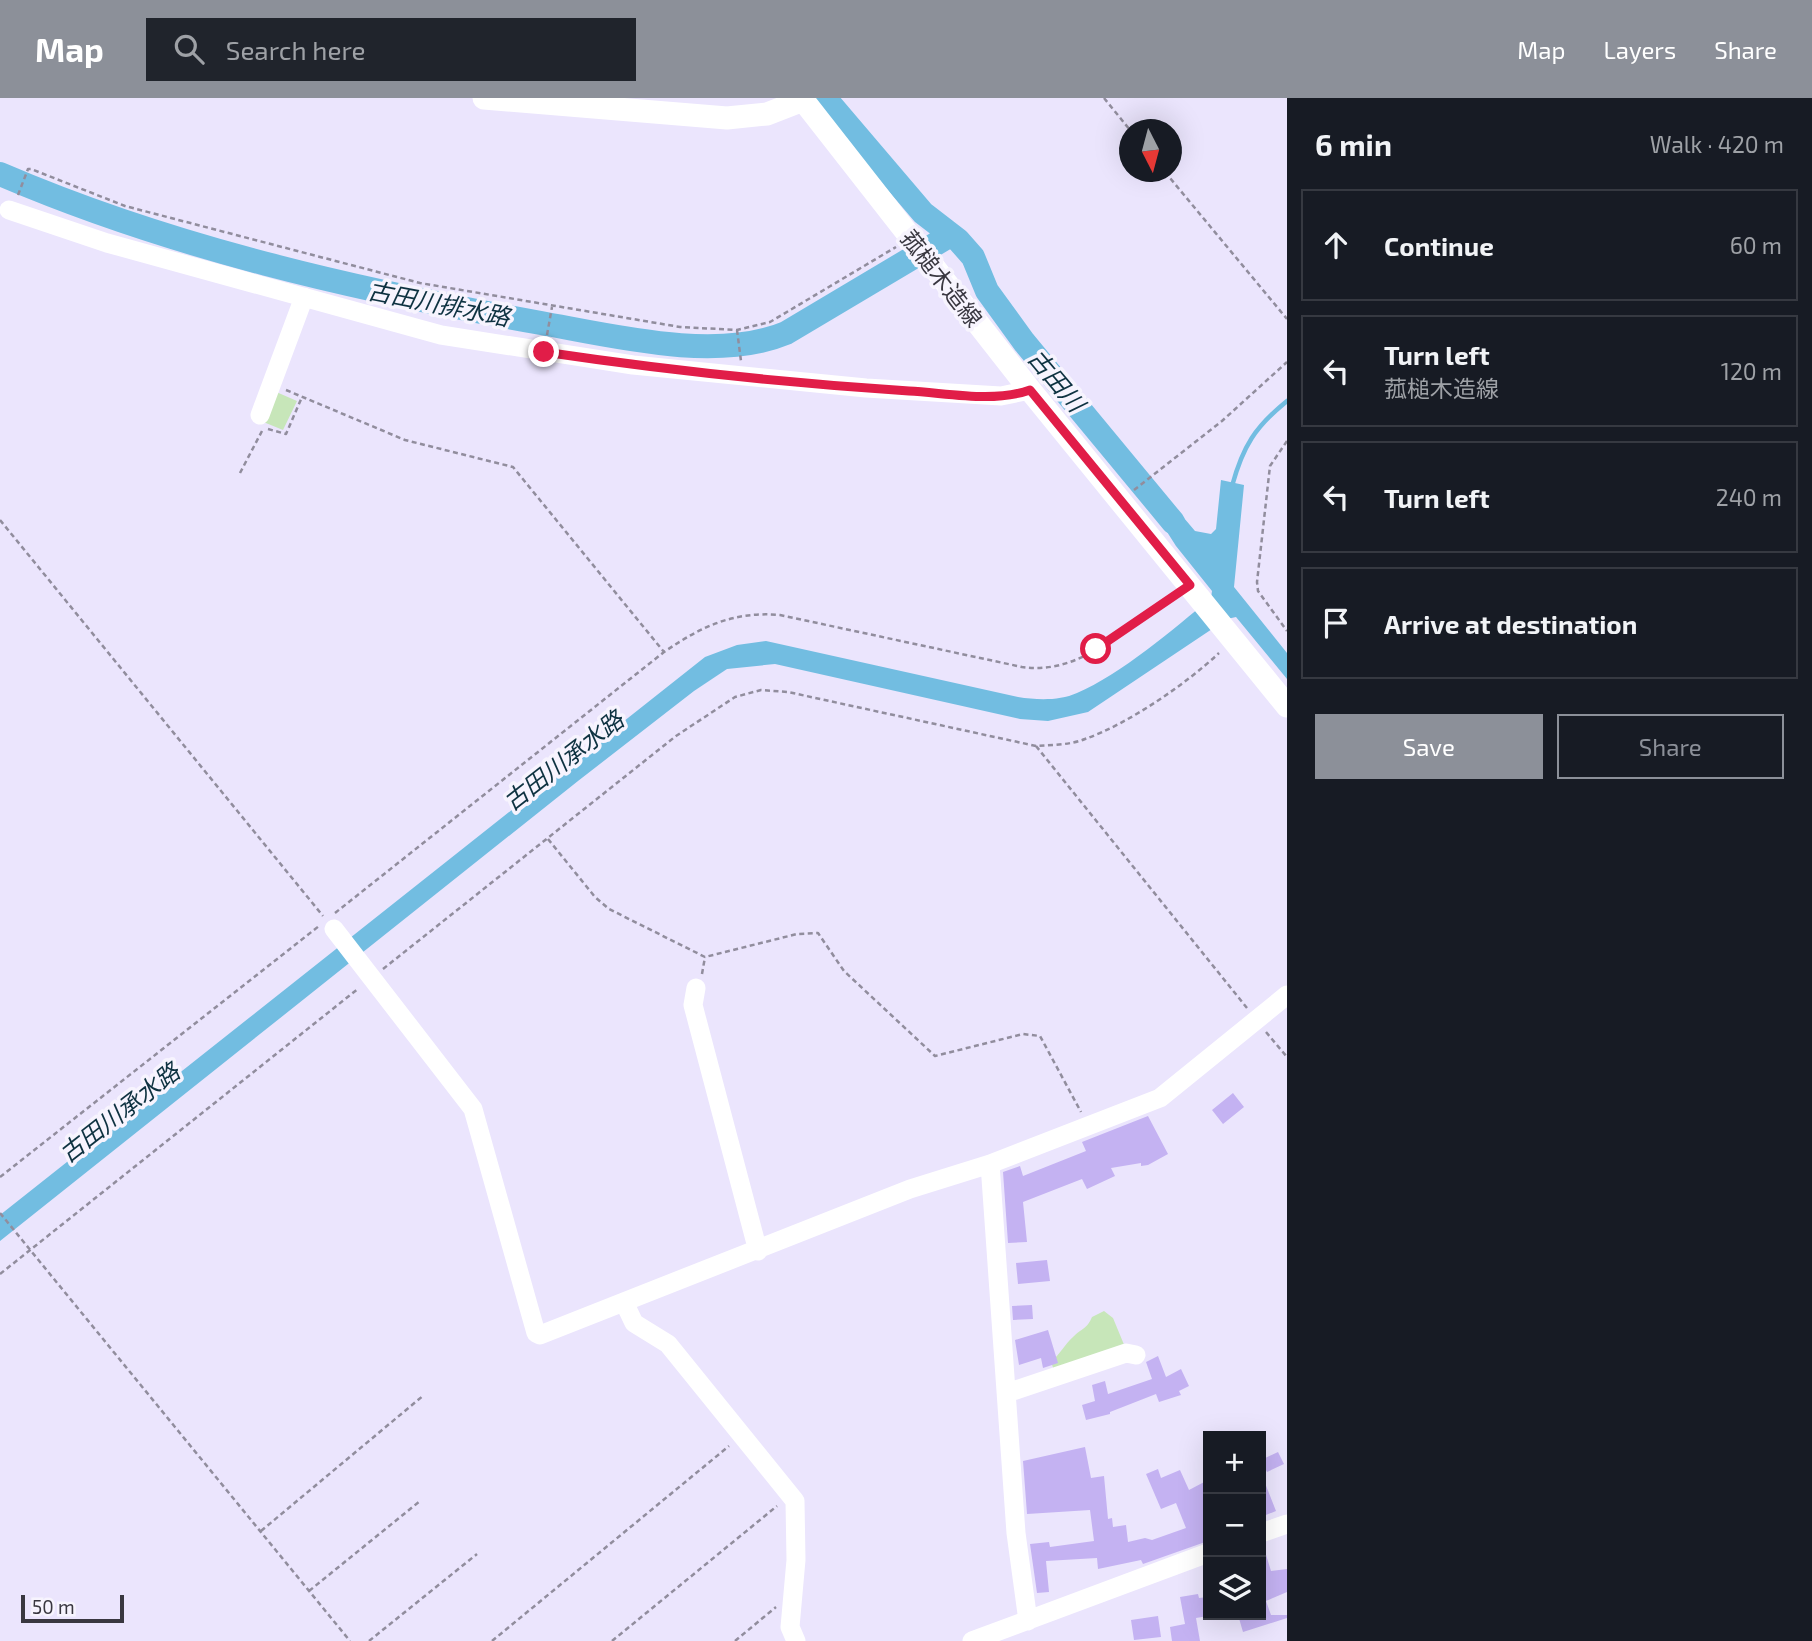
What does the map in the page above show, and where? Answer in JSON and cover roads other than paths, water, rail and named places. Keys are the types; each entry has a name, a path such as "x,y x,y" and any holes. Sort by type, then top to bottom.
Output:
{"main road":[{"name":"菰槌木造線","path":"484,98 727,118 766,114 802,99 1030,390 1287,706"}],"street":[{"path":"12,205 94,239 441,335 633,365 952,394 1001,396 1030,390"},
{"path":"260,415 274,385 304,297"},
{"path":"330,925 474,1109 536,1333 540,1335 910,1189 990,1164 1088,1128 1170,1092 1287,996"},
{"path":"696,988 693,1005 758,1251"},
{"path":"990,1164 1016,1533 1028,1621"},
{"path":"624,1302 634,1323 668,1344 790,1495 796,1506 790,1627 796,1641"},
{"path":"1007,1393 1126,1353 1136,1355"},
{"path":"1266,1531 1287,1524"},
{"path":"972,1641 1203,1555"}],"water":[{"path":"1221,480 1244,485 1234,587 1287,653 1287,679 1236,617 1227,619 1088,712 1048,721 1020,719 775,664 727,669 694,691 578,781 0,1241 0,1215 705,657 737,645 766,641 1018,697 1048,699 1070,696 1094,685 1129,663 1211,598 1212,591 1176,546 1148,502 1162,492 1195,531 1211,534 1216,529"}],"waterway":[{"name":"古田川","path":"825,98 923,213 958,240 973,257 987,291 1024,342 1173,522"},
{"name":"古田川排水路","path":"0,174 131,224 266,264 472,310 665,344 729,346 786,333 949,236"},
{"path":"1232,486 1252,438 1266,420 1287,401"}],"water label":[{"name":"古田川承水路","path":"563,760"},
{"name":"古田川承水路","path":"119,1112"}]}
